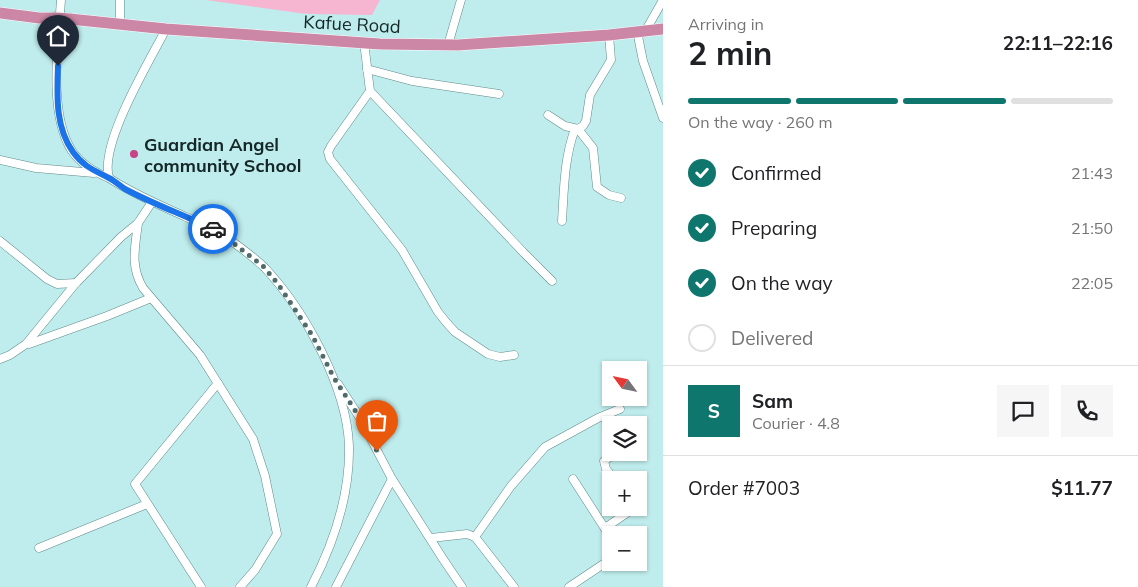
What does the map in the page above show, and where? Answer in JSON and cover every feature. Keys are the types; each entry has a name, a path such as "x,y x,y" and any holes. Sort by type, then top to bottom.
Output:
{"highway":[{"name":"Kafue Road","path":"0,13 166,29 364,42 448,45 609,35 663,29"},
{"name":"Kafue Road","path":"0,20 31,22 39,18"}],"street":[{"path":"61,0 57,75 58,111 65,137 72,151 96,173"},
{"path":"120,0 120,24"},
{"path":"448,45 461,0"},
{"path":"663,0 642,31 643,61 663,118"},
{"path":"109,178 106,170 108,153 121,117 166,29"},
{"path":"562,221 568,149 577,129 583,126 586,121 590,95 611,60 609,35"},
{"path":"364,42 370,91 552,280"},
{"path":"367,69 412,81 499,94"},
{"path":"370,91 331,146 328,152 330,159 402,250 438,312 455,332 488,354 500,357 514,355"},
{"path":"548,115 565,126 577,129 593,148 597,187 609,196 621,198"},
{"path":"0,160 36,168 96,173 109,178 152,202 219,232 263,266 292,304 312,335 334,378 360,418 392,479 462,587"},
{"path":"26,344 76,283 121,237 138,223 152,202"},
{"path":"138,223 134,255 136,276 151,298 200,354 253,439 265,476 277,531 276,536 255,570 240,587"},
{"path":"0,241 47,279 57,284 76,283"},
{"path":"0,359 10,355 26,344 108,316 151,298"},
{"path":"311,587 335,535 344,504 349,447 347,426 334,378"},
{"path":"201,587 136,487 136,481 218,383"},
{"path":"475,537 511,486 545,447 598,418 620,409"},
{"path":"347,426 350,416 354,415 360,418"},
{"path":"336,587 392,479"},
{"path":"572,479 604,526"},
{"path":"39,548 147,504"},
{"path":"608,526 622,516"},
{"path":"430,538 467,534 475,537 514,587"},
{"path":"569,587 602,566"}],"shaded area":[{"path":"206,0 380,0 372,15 306,14"}],"way so far":[{"path":"213,229 263,266 278,284 312,335 334,378 360,418 377,451"}],"place":[{"name":"Guardian Angel community School","path":"134,154"}],"route":[{"path":"58,66 57,102 61,123 72,151 80,160 96,173 109,178 124,188 213,229"}]}
